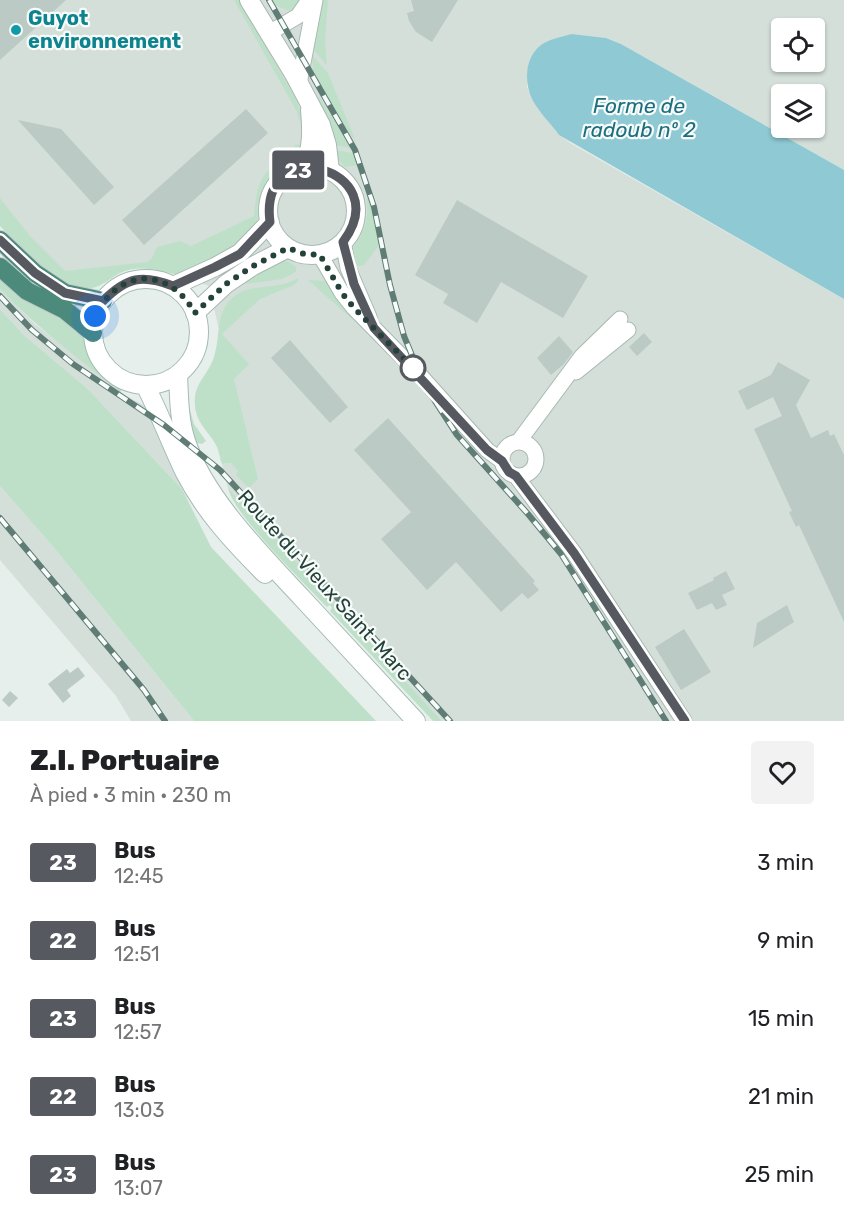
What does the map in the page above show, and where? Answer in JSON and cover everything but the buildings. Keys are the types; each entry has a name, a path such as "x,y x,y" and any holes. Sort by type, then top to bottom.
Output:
{"highway":[{"path":"0,240 35,273 65,293 103,301"},
{"path":"0,267 27,291 65,310 93,333"}],"main road":[{"path":"249,0 321,125 327,145 330,171"},
{"path":"304,168 310,150 309,102"},
{"path":"304,168 330,171 340,177 354,197 355,221 350,232 343,242 320,255 304,254 288,248 273,232 270,222 268,210 275,188 283,178 304,168"},
{"path":"173,286 240,254 270,222"},
{"path":"195,313 226,284 253,266 288,248"},
{"path":"155,279 173,286 186,298 195,313 199,329 197,346 190,361 178,374 163,382 145,385 129,382 115,375 104,363 96,349 93,333 95,316 103,301 117,287 135,280 155,279"},
{"name":"Route du Vieux Saint-Marc","path":"178,374 182,422 186,440 196,465 214,493 266,560 416,721"},
{"name":"Route du Vieux Saint-Marc","path":"145,385 185,472 220,526 403,721"}],"street":[{"path":"269,33 298,16 309,0"},
{"path":"299,84 315,0"},
{"path":"343,242 354,284 374,328"},
{"path":"320,255 342,293 354,308 487,450 502,461 509,472 516,476 574,553 684,721"},
{"path":"502,461 503,453 538,418 569,376 595,358 624,324"},
{"path":"538,418 534,449 535,485 544,512"},
{"path":"478,440 530,445 534,449"},
{"path":"516,476 528,473 534,467"}],"shaded area":[{"path":"0,0 844,0 844,170 787,138 825,138 825,84 771,84 771,129 621,44 606,38 572,34 527,72 527,87 534,103 559,135 572,144 844,299 844,721 442,721 228,488 222,464 231,463 254,483 209,286 145,263 62,272 0,213"},
{"path":"0,289 35,324 120,393 151,409 182,489 88,389 25,336 0,309"},
{"path":"0,486 55,549 194,721 131,721 116,696 0,560"}],"green space":[{"path":"234,0 239,0 296,99 302,116 304,134 297,112"},
{"path":"271,0 304,0 292,12 274,5"},
{"path":"323,0 328,0 325,43 327,66 314,50 314,37"},
{"path":"312,55 328,73 355,139 347,132 313,71"},
{"path":"317,93 351,148 334,145"},
{"path":"302,144 301,156 272,175 263,188 256,225 228,253 178,275 149,269 135,269 120,273 96,287 83,288 69,285 30,258 0,226 0,198 30,236 65,271 147,262 152,258 157,247 180,241 191,246 254,216 259,184 267,171 294,153 295,145"},
{"path":"335,150 354,153 359,165 345,167 338,159"},
{"path":"369,191 380,244 364,265 353,267 351,250 365,225"},
{"path":"281,261 293,264 296,272 282,279 246,284 244,281"},
{"path":"0,274 83,334 90,359 101,373 122,388 120,393 43,330 14,303 0,289"},
{"path":"298,278 294,285 260,299 222,334 249,364 234,379 258,479 249,488 236,475 238,471 231,463 222,464 217,447 202,426 196,412 195,395 214,357 222,313 232,298 247,290 283,284"},
{"path":"308,280 330,281 353,320"},
{"path":"0,309 25,336 88,389 182,489 211,547 376,721 194,721 55,549 0,486"},
{"path":"189,407 194,424 206,441 202,444 193,442"},
{"path":"228,488 442,721 433,721 330,611 332,608 330,605 327,607 272,549 243,514"}],"water":[{"name":"Forme de radoub nº 2","path":"572,34 606,38 621,44 771,129 771,138 787,138 844,170 844,299 559,135 533,101 527,79 529,64 535,50 551,40"}],"railway":[{"path":"269,0 355,150 374,207 390,285 404,336 435,401 457,435 561,554 666,721"},
{"path":"0,296 32,330 73,364 164,425 220,470 450,721"},
{"path":"0,518 144,690 165,721"}],"bus line":[{"name":"23","path":"0,240 20,261 65,293 103,301 117,287 135,280 155,279 173,286 240,254 270,222 268,210 270,199 283,178 292,172 304,168 317,168 330,171 340,177 354,197 356,209 355,221 343,242 348,268 374,328 487,450 502,461 506,469 516,476 574,553 639,655 685,721"}],"place":[{"name":"Guyot environnement","path":"16,30"}],"route":[{"path":"95,316 103,301 117,287 135,280 155,279 173,286 186,298 195,313 226,284 253,266 288,248 304,254 320,255 342,293 354,308 417,372 413,368"}]}
